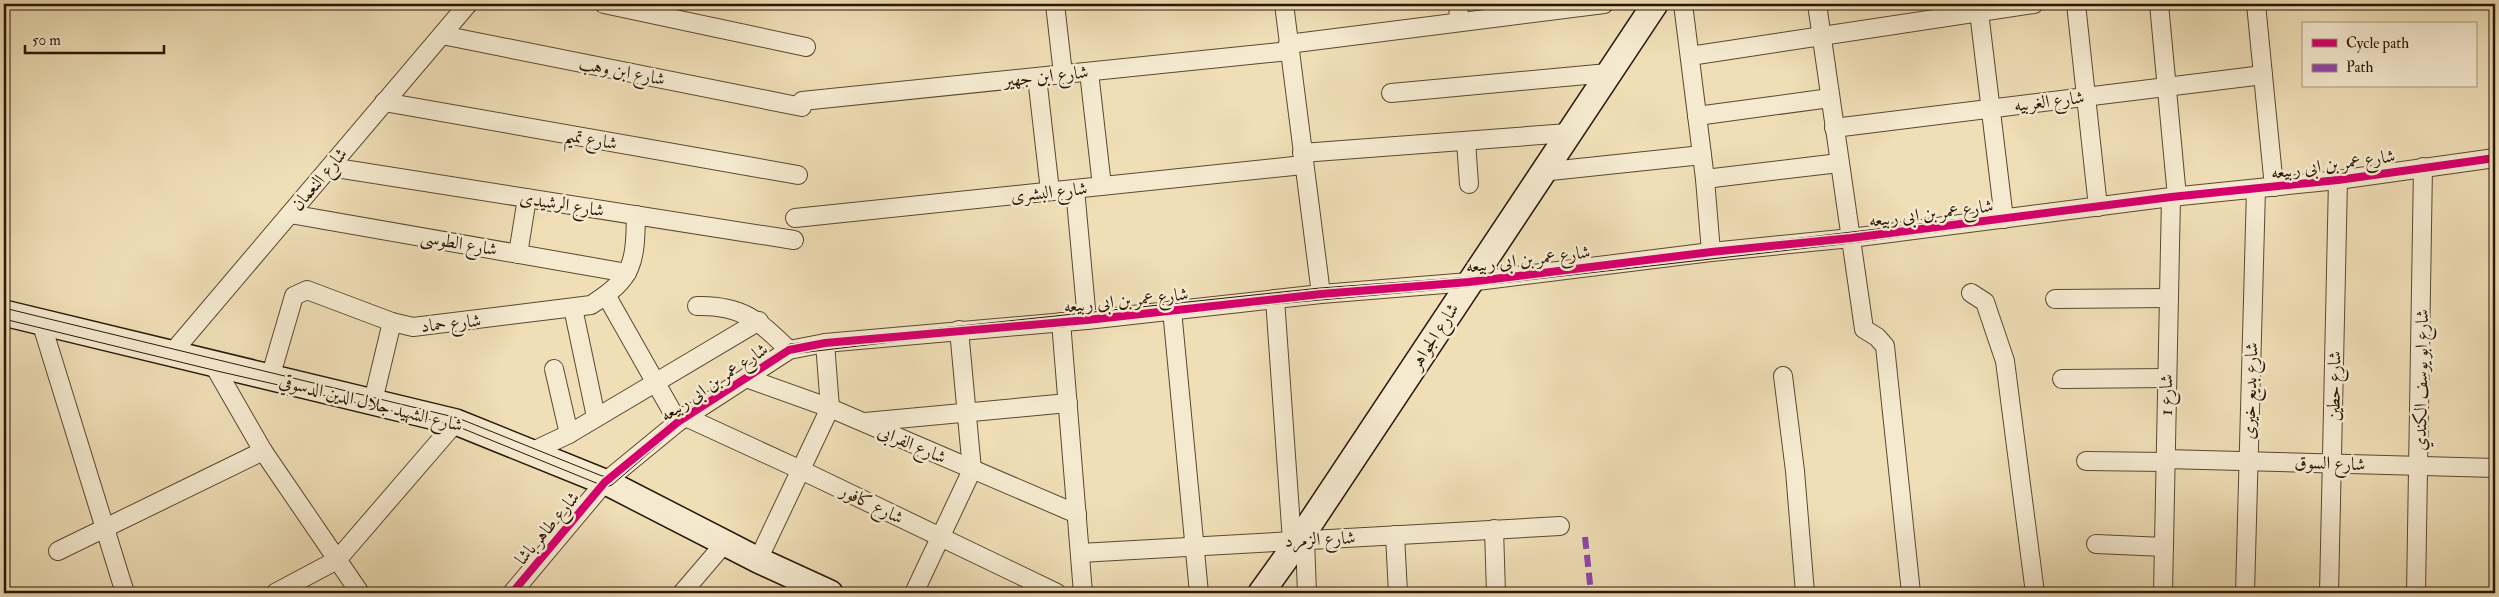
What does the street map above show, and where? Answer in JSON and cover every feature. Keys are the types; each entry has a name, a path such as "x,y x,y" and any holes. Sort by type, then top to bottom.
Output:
{"main road":[{"name":"شارع الجواهر","path":"1261,593 1299,540 1654,4"},
{"name":"شارع الشهيد جلال الدين الدسوقي","path":"4,313 456,422 605,482 724,544 830,593"}],"street":[{"name":"شارع النعمان","path":"171,354 468,4"},
{"path":"604,4 806,47"},
{"path":"1055,4 1063,74"},
{"path":"1284,4 1302,159 1321,294"},
{"path":"1458,22 1459,4"},
{"name":"شارع ابن جهير","path":"802,104 1288,48 1458,22 1520,9 1604,4"},
{"path":"1683,4 1705,179 1711,252"},
{"path":"1816,4 1864,329 1877,337 1884,346 1911,593"},
{"path":"1690,56 1821,36 1978,8 2034,4"},
{"path":"2076,4 2098,207"},
{"name":"شارع 1","path":"2159,4 2167,86 2174,197 2169,298 2163,593"},
{"path":"2256,4 2274,187"},
{"path":"1978,8 2004,219"},
{"name":"شارع ابن وهب","path":"442,35 802,104"},
{"path":"1088,72 1102,186"},
{"path":"1391,93 1608,73"},
{"name":"شارع الغربيه","path":"1834,128 2263,75"},
{"path":"1036,77 1050,192"},
{"path":"1697,116 1830,98"},
{"name":"شارع تميم","path":"384,102 798,175"},
{"name":"شارع البشرى","path":"795,218 1102,186 1302,159 1466,141 1568,133"},
{"path":"1466,141 1469,184"},
{"path":"1541,172 1702,155"},
{"name":"شارع عمر بن ابى ربيعه","path":"605,482 683,418 748,376 790,350 825,343 1087,320 1321,294 1469,282 1711,252 1851,241 2174,197 2338,180 2495,158"},
{"path":"1705,179 1839,163"},
{"name":"شارع الرشيدى","path":"330,167 794,240"},
{"name":"شارع ابو يوسف الكندي","path":"2416,593 2420,466 2423,167"},
{"name":"شارع حطين","path":"2329,593 2338,180"},
{"path":"1075,189 1087,320"},
{"name":"شارع بديع خيرى","path":"2245,593 2247,461 2256,189"},
{"path":"518,254 526,198"},
{"name":"شارع الطوسى","path":"290,214 627,273"},
{"name":"شارع حماد","path":"270,378 294,296 307,290 392,322 413,327 435,326 591,305 606,296 627,273 635,255 636,215"},
{"path":"1971,292 1985,302 2006,361 2036,593"},
{"path":"606,296 655,382 683,418"},
{"path":"2055,299 2169,298"},
{"path":"1275,299 1299,540 1307,593"},
{"path":"697,306 718,305 732,308 759,321 790,350"},
{"path":"574,308 596,417"},
{"path":"1172,310 1199,593"},
{"path":"531,452 569,434 759,321"},
{"path":"41,322 125,593"},
{"path":"373,401 392,322"},
{"path":"1061,322 1083,593"},
{"path":"914,593 972,470 959,330"},
{"path":"758,560 830,408 825,343"},
{"path":"213,364 263,451 360,593"},
{"path":"554,369 569,434"},
{"name":"شارع الفرابى","path":"748,376 749,379 830,408 1077,514"},
{"path":"1783,376 1795,472 1805,593"},
{"path":"2062,379 2167,378"},
{"path":"862,422 1068,403"},
{"name":"شارع كافور","path":"683,418 690,419 801,470 1057,593"},
{"path":"274,593 337,560 456,422"},
{"path":"58,551 263,451"},
{"name":"شارع السوق","path":"2086,462 2247,461 2495,468"},
{"name":"شارع طاهر باشا","path":"512,593 605,482"},
{"name":"شارع الزمرد","path":"1080,553 1560,526"},
{"path":"1494,530 1496,593"},
{"path":"1395,535 1398,593"},
{"path":"682,593 724,544"},
{"path":"2096,544 2164,547"}],"tram line":[{"path":"4,319 217,371 454,425 606,487 612,485 680,426 791,354 959,334 1062,327 1275,304 1466,287 1851,243 2171,201 2338,183 2495,161"},
{"path":"4,308 458,418 606,476 676,417 790,344 1320,288 1472,277 2029,211"}],"marked path":[{"path":"1585,537 1591,593"}],"cycle path":[{"path":"512,593 605,482 678,422 789,350 825,343 1087,320 1321,294 1469,282 1711,252 1851,238 2171,197 2338,180 2495,158"}]}
